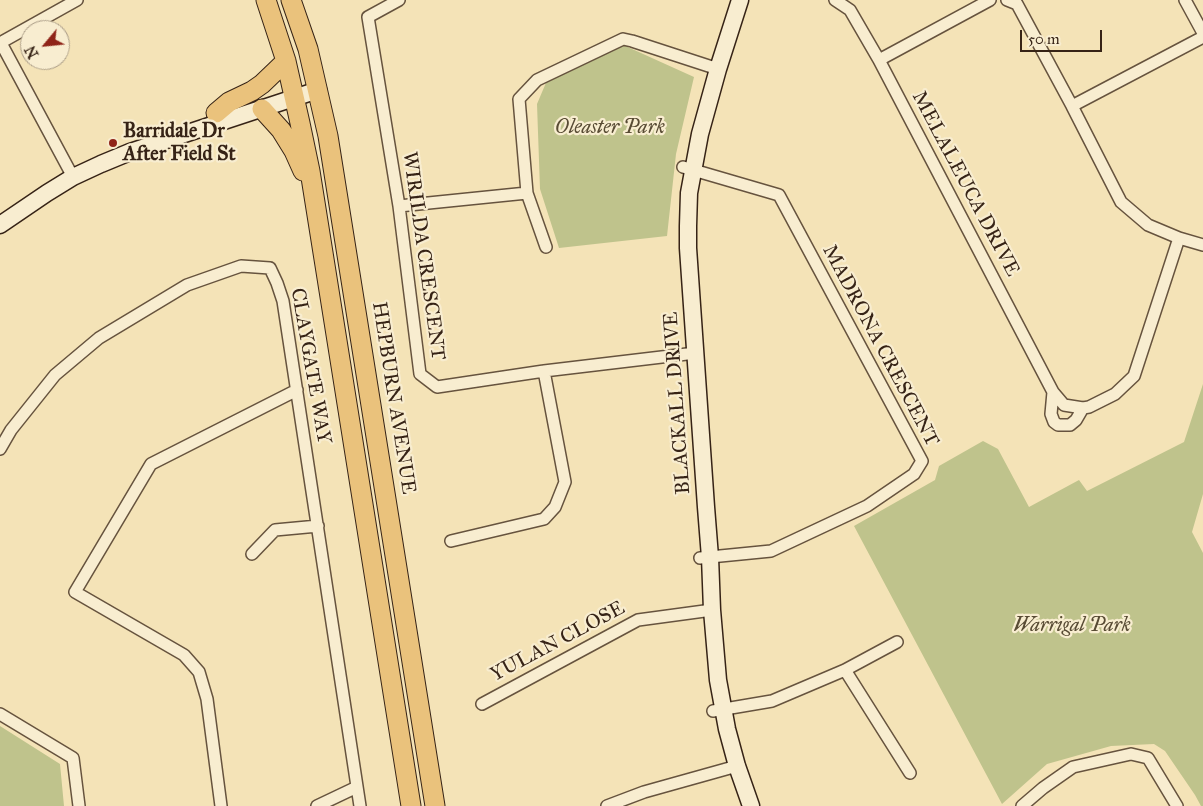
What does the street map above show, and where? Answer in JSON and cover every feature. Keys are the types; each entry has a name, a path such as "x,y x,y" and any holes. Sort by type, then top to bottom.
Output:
{"main road":[{"path":"266,0 286,61 300,123 411,806"},
{"name":"HEPBURN AVENUE","path":"291,0 308,49 328,136 436,806"},
{"name":"BLACKALL DRIVE","path":"713,68 730,0"},
{"name":"BLACKALL DRIVE","path":"740,0 694,120 688,168 679,210 679,242 691,354 705,558 706,611 718,711 741,806"},
{"path":"216,113 229,102 262,84 286,61"},
{"path":"0,225 47,193 94,157 216,113 317,84"},
{"path":"0,213 25,195 71,173 262,109 293,92"},
{"path":"262,109 280,130 294,151 314,202"},
{"name":"BLACKALL DRIVE","path":"733,768 752,806"}],"street":[{"path":"71,173 0,43 58,4 77,0"},
{"name":"WIRILDA CRESCENT","path":"399,0 368,17 399,206 420,374 437,387 544,371 691,354"},
{"name":"MELALEUCA DRIVE","path":"835,0 850,10 879,60 1053,392 1064,405 1082,408 1089,407 1115,394 1134,376 1179,238"},
{"path":"879,60 990,0"},
{"path":"1007,0 1017,4 1121,202 1148,225 1179,238 1203,245"},
{"path":"1186,0 1203,33"},
{"path":"1072,106 1203,37"},
{"path":"546,247 527,193 519,99 537,80 623,39 632,40 713,68"},
{"name":"MADRONA CRESCENT","path":"688,168 779,195 922,460 914,474 867,506 771,551 705,558"},
{"path":"399,206 527,193"},
{"name":"CLAYGATE WAY","path":"0,449 11,430 54,375 99,338 187,285 241,266 270,268 277,282 282,301 297,390 360,806"},
{"path":"451,541 544,519 555,507 565,482 544,371"},
{"path":"221,806 207,699 199,672 184,656 75,592 151,464 297,390"},
{"name":"MELALEUCA DRIVE","path":"1053,392 1051,414 1054,422 1058,425 1070,425 1076,420 1082,408"},
{"path":"252,554 275,530 318,526"},
{"name":"YULAN CLOSE","path":"482,704 638,620 706,611"},
{"path":"718,711 772,701 845,670 897,642"},
{"path":"845,670 910,773"},
{"path":"0,714 73,758 79,806"},
{"path":"1022,806 1043,788 1073,767 1131,754 1148,758 1177,806"},
{"path":"607,806 644,792 733,768"},
{"path":"317,806 358,787"}],"green space":[{"name":"Oleaster Park","path":"621,44 694,77 676,154 667,236 559,248 540,189 537,104 548,78"},
{"name":"Warrigal Park","path":"1203,384 1203,494 1192,532 1203,553 1203,806 1201,806 1165,751 1154,744 1111,746 1047,764 1002,804 854,526 935,480 939,466 983,441 998,449 1029,507 1079,480 1087,491 1184,442"},
{"path":"0,726 60,764 64,806 0,806"}],"place":[{"name":"Barridale Dr After Field St","path":"113,143"}]}
